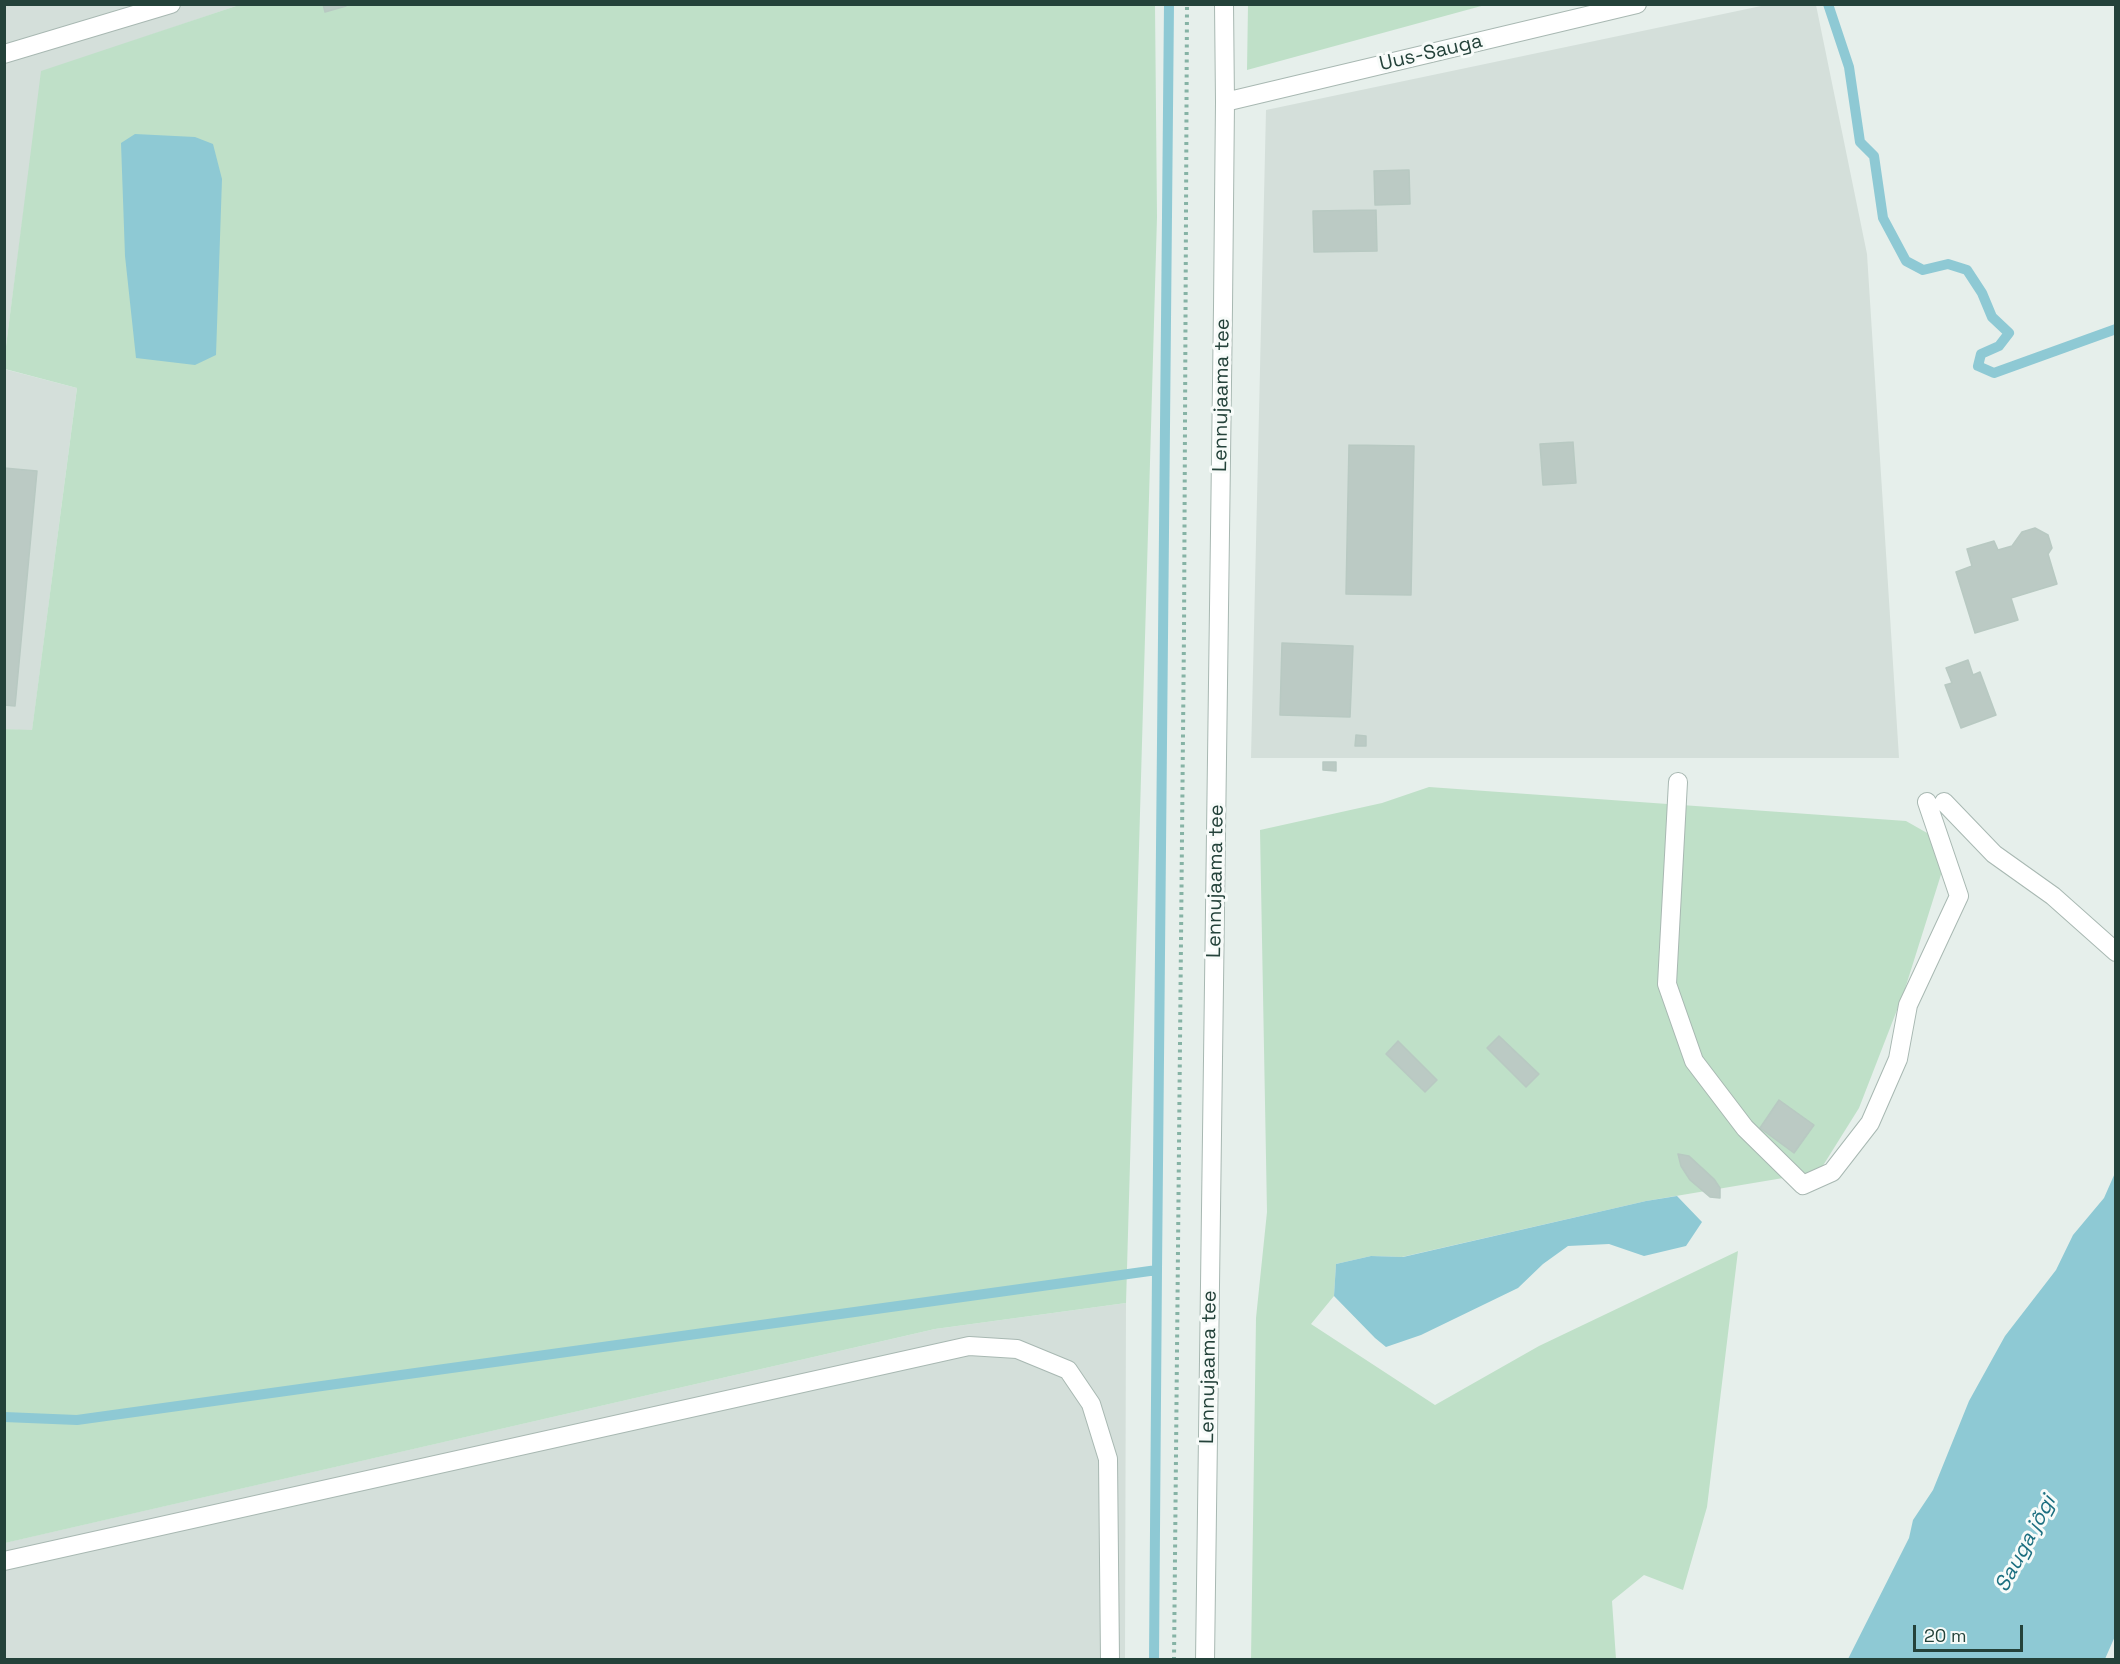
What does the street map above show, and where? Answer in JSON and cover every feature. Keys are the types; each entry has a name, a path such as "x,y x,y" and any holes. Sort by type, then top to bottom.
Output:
{"street":[{"path":"4,54 171,4"},
{"name":"Lennujaama tee","path":"1205,1659 1226,102 1224,4"},
{"name":"Uus-Sauga","path":"1226,102 1613,7 1637,4"},
{"path":"1678,782 1667,984 1694,1061 1745,1128 1803,1185 1832,1172 1870,1123 1898,1059 1908,1005 1959,896 1936,802 1994,854 2053,896 2115,952"},
{"path":"4,1561 969,1346 1017,1349 1068,1370 1091,1404 1105,1448 1109,1482 1110,1659"}],"path":[{"path":"1174,1659 1184,632 1187,4"}],"shaded area":[{"path":"5,5 239,5 42,72 5,354"},
{"path":"1766,5 1816,5 1867,254 1899,758 1251,758 1266,110"},
{"path":"4,369 77,388 32,731 5,729"},
{"path":"1126,1303 1125,1659 5,1659 4,1543 935,1329"}],"green space":[{"path":"1248,4 1485,5 1247,70"},
{"path":"239,5 1155,5 1157,217 1126,1303 935,1329 5,1543 4,729 32,730 77,388 5,369 41,71"},
{"path":"1429,787 1906,821 1950,846 1904,992 1859,1108 1819,1172 1646,1201 1402,1257 1371,1256 1336,1264 1334,1296 1311,1324 1435,1405 1539,1346 1738,1251 1707,1507 1683,1590 1644,1575 1612,1601 1616,1659 1251,1660 1256,1318 1267,1212 1260,830 1382,803"}],"water":[{"path":"135,134 195,137 213,144 222,179 216,355 195,365 136,358 125,256 121,143"},
{"name":"Sauga jõgi","path":"2115,1173 2116,1634 2105,1659 1848,1659 1909,1538 1913,1520 1933,1490 1969,1401 2005,1336 2056,1270 2073,1235 2104,1198"},
{"path":"1677,1196 1702,1222 1686,1246 1644,1256 1609,1244 1568,1246 1543,1264 1518,1288 1421,1335 1386,1347 1334,1296 1336,1264 1371,1256 1403,1257 1646,1201"}],"building":[{"path":"323,4 346,4 346,6 325,12"},
{"path":"1409,170 1410,204 1375,205 1374,171"},
{"path":"1376,210 1377,251 1314,252 1313,211"},
{"path":"1573,442 1576,483 1543,485 1540,444"},
{"path":"1349,445 1414,446 1411,595 1346,594"},
{"path":"4,468 37,471 15,706 4,705"},
{"path":"2035,528 2048,535 2052,548 2048,554 2057,584 2011,598 2018,620 1975,633 1956,572 1972,566 1967,549 1994,541 1998,550 2012,546 2022,532"},
{"path":"1282,643 1353,646 1350,717 1280,715"},
{"path":"1968,660 1973,675 1980,672 1996,715 1961,728 1945,685 1952,683 1946,668"},
{"path":"1356,735 1366,736 1366,746 1355,746"},
{"path":"1323,762 1336,762 1336,771 1323,770"},
{"path":"1499,1036 1539,1074 1526,1087 1487,1048"},
{"path":"1398,1041 1437,1080 1425,1092 1386,1054"},
{"path":"1779,1100 1814,1125 1794,1153 1760,1128"},
{"path":"1678,1154 1689,1156 1714,1179 1720,1188 1720,1198 1710,1197 1690,1180 1681,1166"}],"waterway":[{"path":"4,1417 77,1420 1157,1270 1169,4"},
{"path":"1828,4 1849,67 1860,142 1874,156 1883,218 1906,261 1923,270 1948,264 1967,270 1982,293 1992,317 2009,333 1999,346 1981,354 1978,366 1994,373 2116,329"},
{"path":"1154,1660 1157,1270"}]}
